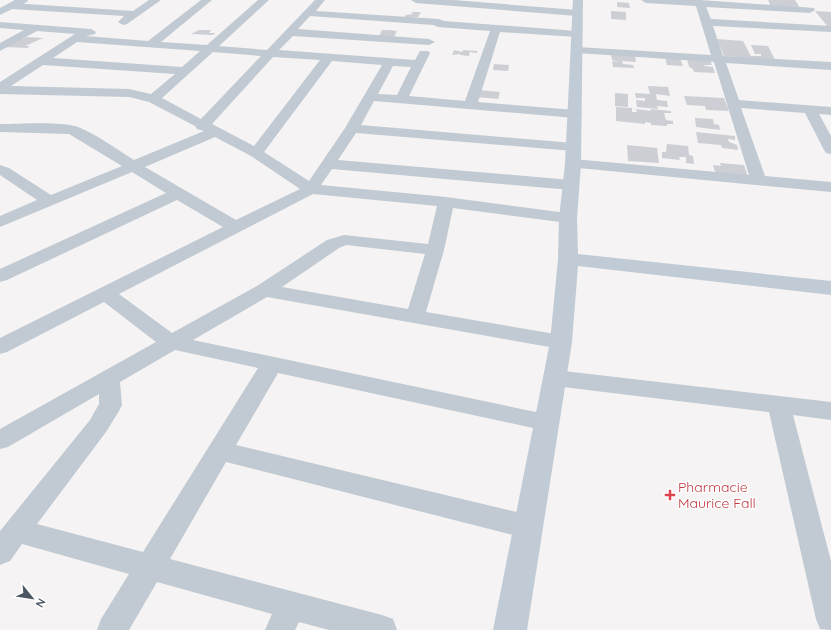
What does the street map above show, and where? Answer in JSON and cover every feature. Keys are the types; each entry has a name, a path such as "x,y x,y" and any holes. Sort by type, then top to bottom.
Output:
{"main road":[{"path":"0,11 23,0"},
{"path":"510,630 561,342 568,260 568,218 573,164 578,6"},
{"path":"568,260 831,288"}],"street":[{"path":"96,40 156,0"},
{"path":"150,44 206,0"},
{"path":"154,99 264,0"},
{"path":"0,222 134,167 208,129 270,53 320,0"},
{"path":"416,0 449,3 578,6"},
{"path":"646,0 810,10"},
{"path":"803,0 827,29"},
{"path":"400,100 449,3"},
{"path":"700,3 759,181"},
{"path":"12,6 134,14"},
{"path":"307,13 577,34"},
{"path":"706,22 827,29"},
{"path":"0,25 107,33"},
{"path":"0,48 35,28"},
{"path":"470,106 496,28"},
{"path":"0,89 86,32"},
{"path":"289,32 429,42"},
{"path":"75,39 419,64"},
{"path":"577,50 831,66"},
{"path":"256,153 329,57"},
{"path":"41,61 185,72"},
{"path":"0,347 311,188 352,128 390,61"},
{"path":"0,89 129,93 154,99 208,129 256,153 311,188 446,202 568,218"},
{"path":"369,97 575,114"},
{"path":"733,103 831,110"},
{"path":"810,109 831,150"},
{"path":"0,128 72,130 83,135 178,194 236,226"},
{"path":"352,128 573,147"},
{"path":"327,164 571,185"},
{"path":"573,164 831,188"},
{"path":"0,170 4,171 49,201"},
{"path":"0,276 178,194"},
{"path":"415,317 435,250 446,202"},
{"path":"0,440 170,342 264,290 333,244 344,240 435,250"},
{"path":"264,290 561,342"},
{"path":"105,293 170,342 548,422"},
{"path":"112,630 272,364"},
{"path":"0,552 98,426 111,405 108,378"},
{"path":"555,378 831,411"},
{"path":"779,404 831,619"},
{"path":"220,451 529,527"},
{"path":"17,531 150,566 285,618 382,630"}],"building":[{"path":"768,0 795,0 800,8 771,7"},
{"path":"617,2 629,3 630,8 617,7"},
{"path":"611,11 626,12 626,20 611,19"},
{"path":"815,11 831,12 831,27 828,27"},
{"path":"411,12 421,12 418,17 403,18 406,15 413,14"},
{"path":"199,30 211,30 209,33 215,33 213,35 191,34"},
{"path":"382,30 397,31 394,37 379,36"},
{"path":"26,37 43,38 25,46 30,46 27,48 5,47 18,39 23,39"},
{"path":"717,39 743,41 752,58 724,56"},
{"path":"751,45 768,46 775,60 752,58 751,56 761,56 761,54 755,54"},
{"path":"454,50 462,52 463,50 477,51 477,53 470,52 469,56 460,54 452,55"},
{"path":"611,54 635,56 636,62 622,61 623,64 633,65 634,68 613,67 612,61 620,62 612,60"},
{"path":"665,57 680,58 683,66 667,65"},
{"path":"687,59 710,60 712,65 704,65 713,67 715,73 694,72 693,69 689,67"},
{"path":"494,64 509,65 508,71 493,70"},
{"path":"648,86 668,87 670,96 656,94 657,100 667,101 668,107 657,106 658,109 637,107 636,100 645,101 645,98 636,98 635,93 650,94"},
{"path":"479,90 500,92 498,99 476,97"},
{"path":"615,93 628,94 628,107 615,106"},
{"path":"684,96 724,98 729,111 706,110 705,106 687,105"},
{"path":"616,107 632,108 632,112 637,112 636,109 671,111 671,113 664,113 666,120 673,121 673,124 667,124 667,126 651,125 651,123 645,122 645,124 616,121"},
{"path":"695,118 713,119 714,124 719,125 720,130 696,127"},
{"path":"696,132 735,136 735,140 728,139 729,142 737,145 738,150 722,148 721,145 698,143"},
{"path":"667,144 688,146 689,155 693,156 694,164 686,163 686,157 679,157 680,160 662,158 662,152 666,152"},
{"path":"627,145 657,148 659,163 628,161"},
{"path":"720,163 744,165 748,177 715,172 713,165 721,166"}],"place":[{"name":"Pharmacie Maurice Fall","path":"670,495"}]}
